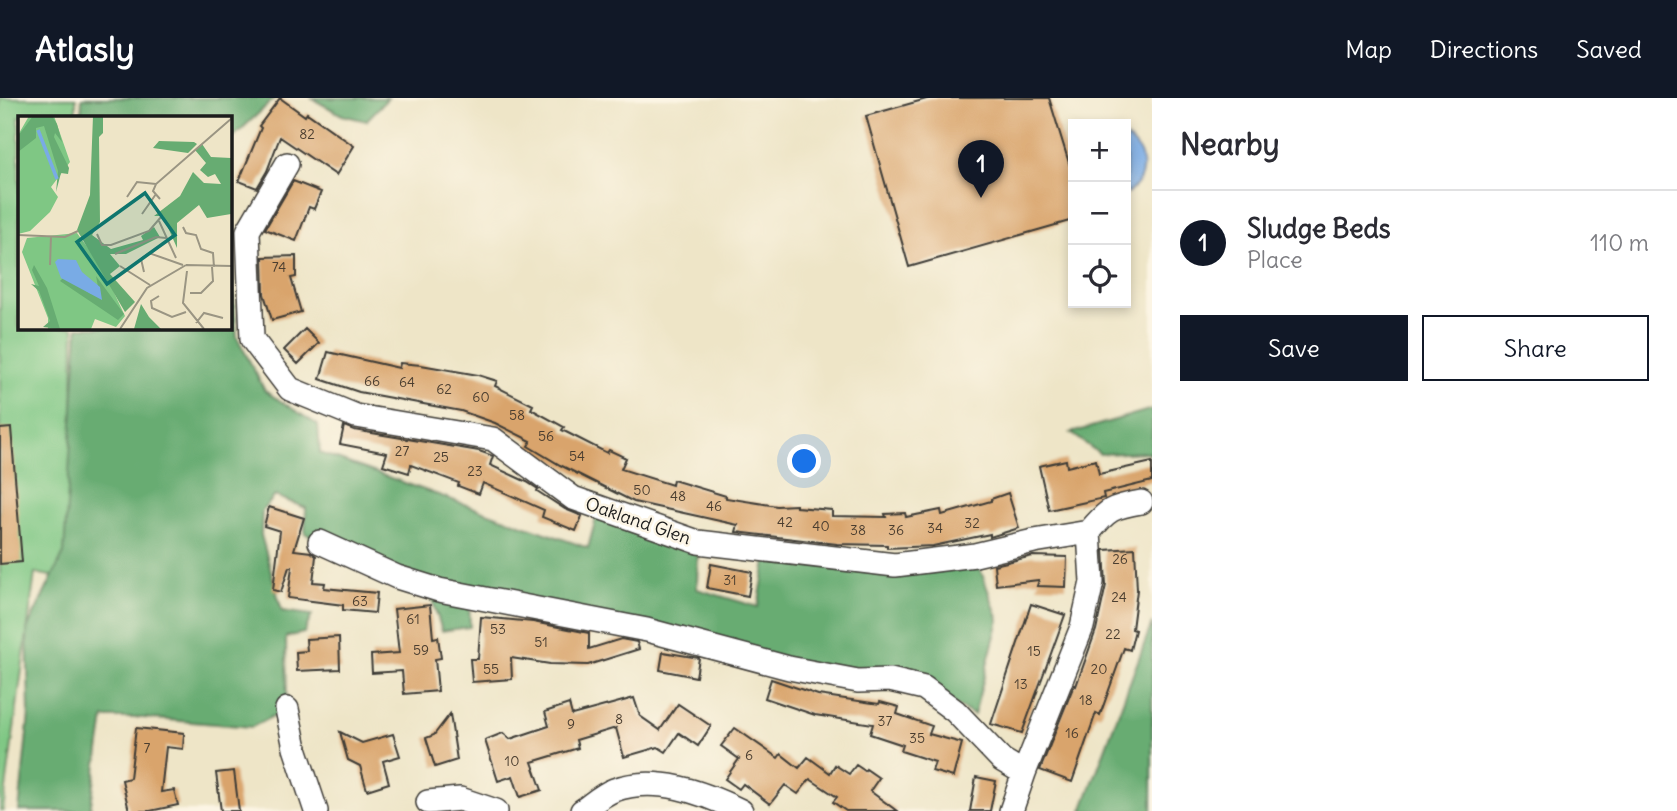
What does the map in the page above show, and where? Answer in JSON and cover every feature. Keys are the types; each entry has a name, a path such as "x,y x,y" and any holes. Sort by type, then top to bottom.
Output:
{"street":[{"name":"Oakland Glen","path":"286,164 248,231 252,339 290,389 356,416 493,439 573,498 698,542 895,565 975,555 1089,532"},
{"path":"1011,811 1082,627 1092,582 1089,532 1101,517 1115,506 1140,502"},
{"path":"320,542 397,577 439,590 647,630 789,668 858,681 890,681 924,688 955,711 1002,760 1024,773"},
{"path":"287,709 295,748 316,811"},
{"path":"582,811 612,791 648,783 678,788 723,802 741,811"},
{"path":"428,802 460,799 496,811"}],"green space":[{"path":"0,98 76,98 76,116 18,116 18,329 74,329 71,580 35,573 3,811 0,811"},
{"path":"82,98 275,98 231,139 231,116 81,116"},
{"path":"311,98 388,98 366,121 342,115"},
{"path":"231,266 237,337 265,391 318,425 320,453 588,548 599,507 698,542 697,589 758,607 768,550 895,565 975,555 999,620 974,715 924,688 469,597 470,627 442,631 430,593 305,533 306,508 275,496 262,511 261,535 282,611 312,615 304,633 286,637 287,709 252,727 143,718 104,718 90,811 19,811 29,713 27,629 64,553 78,329 231,329"},
{"path":"1152,409 1152,464 1149,452 1100,454 1071,433"},
{"path":"1152,623 1152,811 1082,811"}],"water":[{"path":"1131,142 1138,150 1142,166 1141,174 1131,190"}],"building":[{"path":"280,98 305,116 307,113 354,146 336,175 280,137 267,171 257,188 239,181 261,128 259,126"},
{"path":"930,98 1049,98 1068,160 1068,221 909,267 866,116"},
{"path":"293,181 321,192 314,209 309,207 296,241 265,229"},
{"path":"296,256 296,277 291,278 301,312 272,320 264,294 263,257"},
{"path":"305,329 319,343 298,364 284,350"},
{"path":"328,352 399,368 400,363 421,365 497,381 495,386 533,405 531,409 564,427 562,430 607,453 609,450 626,458 621,469 672,485 673,480 726,498 777,506 796,505 832,510 832,516 886,517 885,514 905,513 906,517 941,510 942,515 991,501 1008,493 1019,528 990,537 990,534 933,546 887,548 887,545 837,544 736,532 738,525 634,502 560,465 528,446 531,441 495,423 461,411 359,392 320,379"},
{"path":"344,426 354,430 479,451 493,456 490,465 527,482 565,509 582,516 576,531 542,517 544,510 483,483 479,494 458,486 459,483 411,465 409,473 383,465 387,453 340,444"},
{"path":"11,428 22,562 0,564 0,429"},
{"path":"1066,460 1067,467 1096,460 1099,474 1152,462 1152,481 1103,493 1104,498 1049,510 1039,466"},
{"path":"269,507 304,518 294,550 311,552 316,556 313,582 325,583 324,588 377,593 375,613 343,610 343,605 288,598 292,567 289,567 281,592 273,590 280,531 264,526"},
{"path":"1135,548 1137,590 1132,629 1135,630 1130,650 1124,648 1100,715 1096,713 1072,782 1040,770 1074,685 1076,686 1096,630 1106,585 1104,550"},
{"path":"1033,556 1067,557 1066,587 1037,586 1039,580 996,585 994,565"},
{"path":"711,564 752,572 748,596 707,588"},
{"path":"1031,604 1065,615 1022,733 991,724"},
{"path":"430,605 433,638 438,637 441,658 435,659 438,691 404,694 402,671 372,673 371,655 399,653 394,609"},
{"path":"481,617 533,622 589,633 589,649 621,639 637,642 639,649 588,665 550,664 511,658 512,679 472,682 470,659 478,659"},
{"path":"339,637 340,669 297,671 296,652 307,651 306,639"},
{"path":"663,652 699,658 696,677 660,670"},
{"path":"771,679 818,695 880,702 899,707 897,714 932,726 929,734 962,743 953,777 932,771 935,762 901,751 903,745 870,734 873,724 815,715 765,698"},
{"path":"634,698 640,716 660,730 678,704 711,726 698,746 679,733 666,752 658,747 624,757 616,728 576,740 578,748 532,762 542,790 520,797 513,776 498,781 485,740 503,733 510,739 549,726 545,712 569,704 572,715"},
{"path":"450,714 457,760 435,767 426,738 434,735"},
{"path":"136,728 184,733 183,749 166,747 161,792 174,790 178,805 150,811 129,811 122,780 130,778"},
{"path":"735,728 778,758 781,754 799,768 808,757 830,773 835,765 849,774 856,765 865,771 866,769 879,778 870,791 897,811 846,811 833,802 837,797 810,779 798,794 785,785 770,804 743,784 739,789 725,779 739,759 721,746"},
{"path":"340,732 362,743 393,734 400,756 383,761 389,783 367,790 360,766 348,760"},
{"path":"234,771 239,811 221,811 216,773"},
{"path":"976,777 996,781 990,811 970,811"}],"place":[{"name":"Sludge Beds","path":"981,198"}]}
